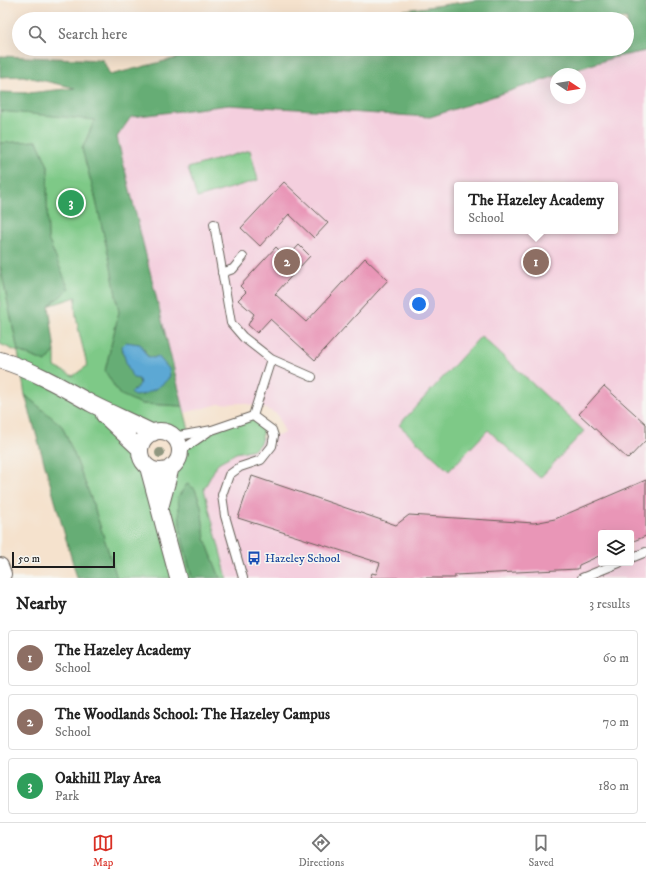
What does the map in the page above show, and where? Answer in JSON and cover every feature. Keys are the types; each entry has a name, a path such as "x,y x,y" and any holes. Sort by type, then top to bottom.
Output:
{"street":[{"path":"0,360 20,366 92,404 153,433"},
{"path":"92,404 140,449"},
{"path":"160,509 171,468 177,460 176,444 163,432 153,433 144,439 140,449 141,456 148,467 178,578"},
{"path":"148,467 160,471 171,468"}],"lane":[{"path":"214,224 231,323 243,337 270,359 312,377"},
{"path":"222,272 233,269 243,257"},
{"path":"253,416 270,359"},
{"path":"176,444 253,416"},
{"path":"243,578 225,516 222,495 228,475 240,467 261,460 272,446 274,436 272,430 253,416"},
{"path":"176,444 212,430"},
{"path":"634,557 646,552"},
{"path":"582,578 612,566"}],"shaded area":[{"path":"646,51 646,578 227,578 204,489 218,463 236,453 255,449 262,438 285,433 277,414 264,408 243,403 219,404 184,413 117,137 131,117 229,105 430,117 550,78 550,104 586,104 586,68 581,68 612,58 634,56 634,53"}],"green space":[{"path":"478,0 646,0 646,51 634,53 634,12 391,12"},
{"path":"0,56 103,60 110,75 185,56 622,56 581,68 550,68 550,78 430,117 229,105 131,117 117,137 183,406 141,404 119,394 105,371 119,312 110,262 95,196 82,149 95,120 0,111 0,92 28,93 75,88 23,76 0,77","holes":["126,342 144,349 147,356 153,358 142,396 139,379 123,354 122,346"]},
{"path":"0,111 95,119 82,149 95,196 110,262 119,312 105,371 141,404 183,406 190,434 173,437 94,405 141,456 159,508 171,467 177,460 180,451 212,430 253,416 263,424 262,438 255,449 236,453 218,463 204,489 227,578 220,578 205,539 201,506 195,489 187,484 178,497 181,534 192,578 117,578 92,501 62,426 25,395 18,352 0,344 0,266 18,351 46,362 55,351 55,367 73,376 87,366 77,322 75,304 76,297 48,306 68,289 48,239 48,166 37,141 0,143"},
{"path":"37,141 48,166 48,239 69,289 49,306 55,351 46,362 18,351 0,265 0,143"},
{"path":"250,150 258,180 197,198 188,168"},
{"path":"481,336 584,431 540,478 488,430 449,471 399,425"},
{"path":"25,395 62,426 92,501 117,578 77,578"},
{"path":"187,484 195,489 201,506 205,539 220,578 192,578 181,534 178,497"}],"water":[{"path":"126,342 140,344 147,356 153,358 158,356 169,369 170,376 164,383 149,392 138,396 134,396 131,393 140,384 139,379 133,378 126,362 122,346"}],"building":[{"path":"284,182 328,223 314,238 289,214 260,246 241,228"},
{"path":"299,245 310,256 275,294 306,322 365,258 388,280 315,360 270,319 257,333 248,325 254,314 238,300 246,292 240,286 276,247 287,258"},
{"path":"604,386 646,424 646,440 628,459 579,414"},
{"path":"252,476 396,525 409,515 534,523 555,519 646,480 646,536 634,541 634,530 598,530 598,556 579,565 578,569 455,575 455,578 370,578 372,573 376,574 380,563 238,518"}],"place":[{"name":"Oakhill Play Area","path":"71,203"},
{"name":"The Woodlands School: The Hazeley Campus","path":"287,262"},
{"name":"The Hazeley Academy","path":"536,262"},
{"name":"Hazeley School","path":"254,558"}]}
